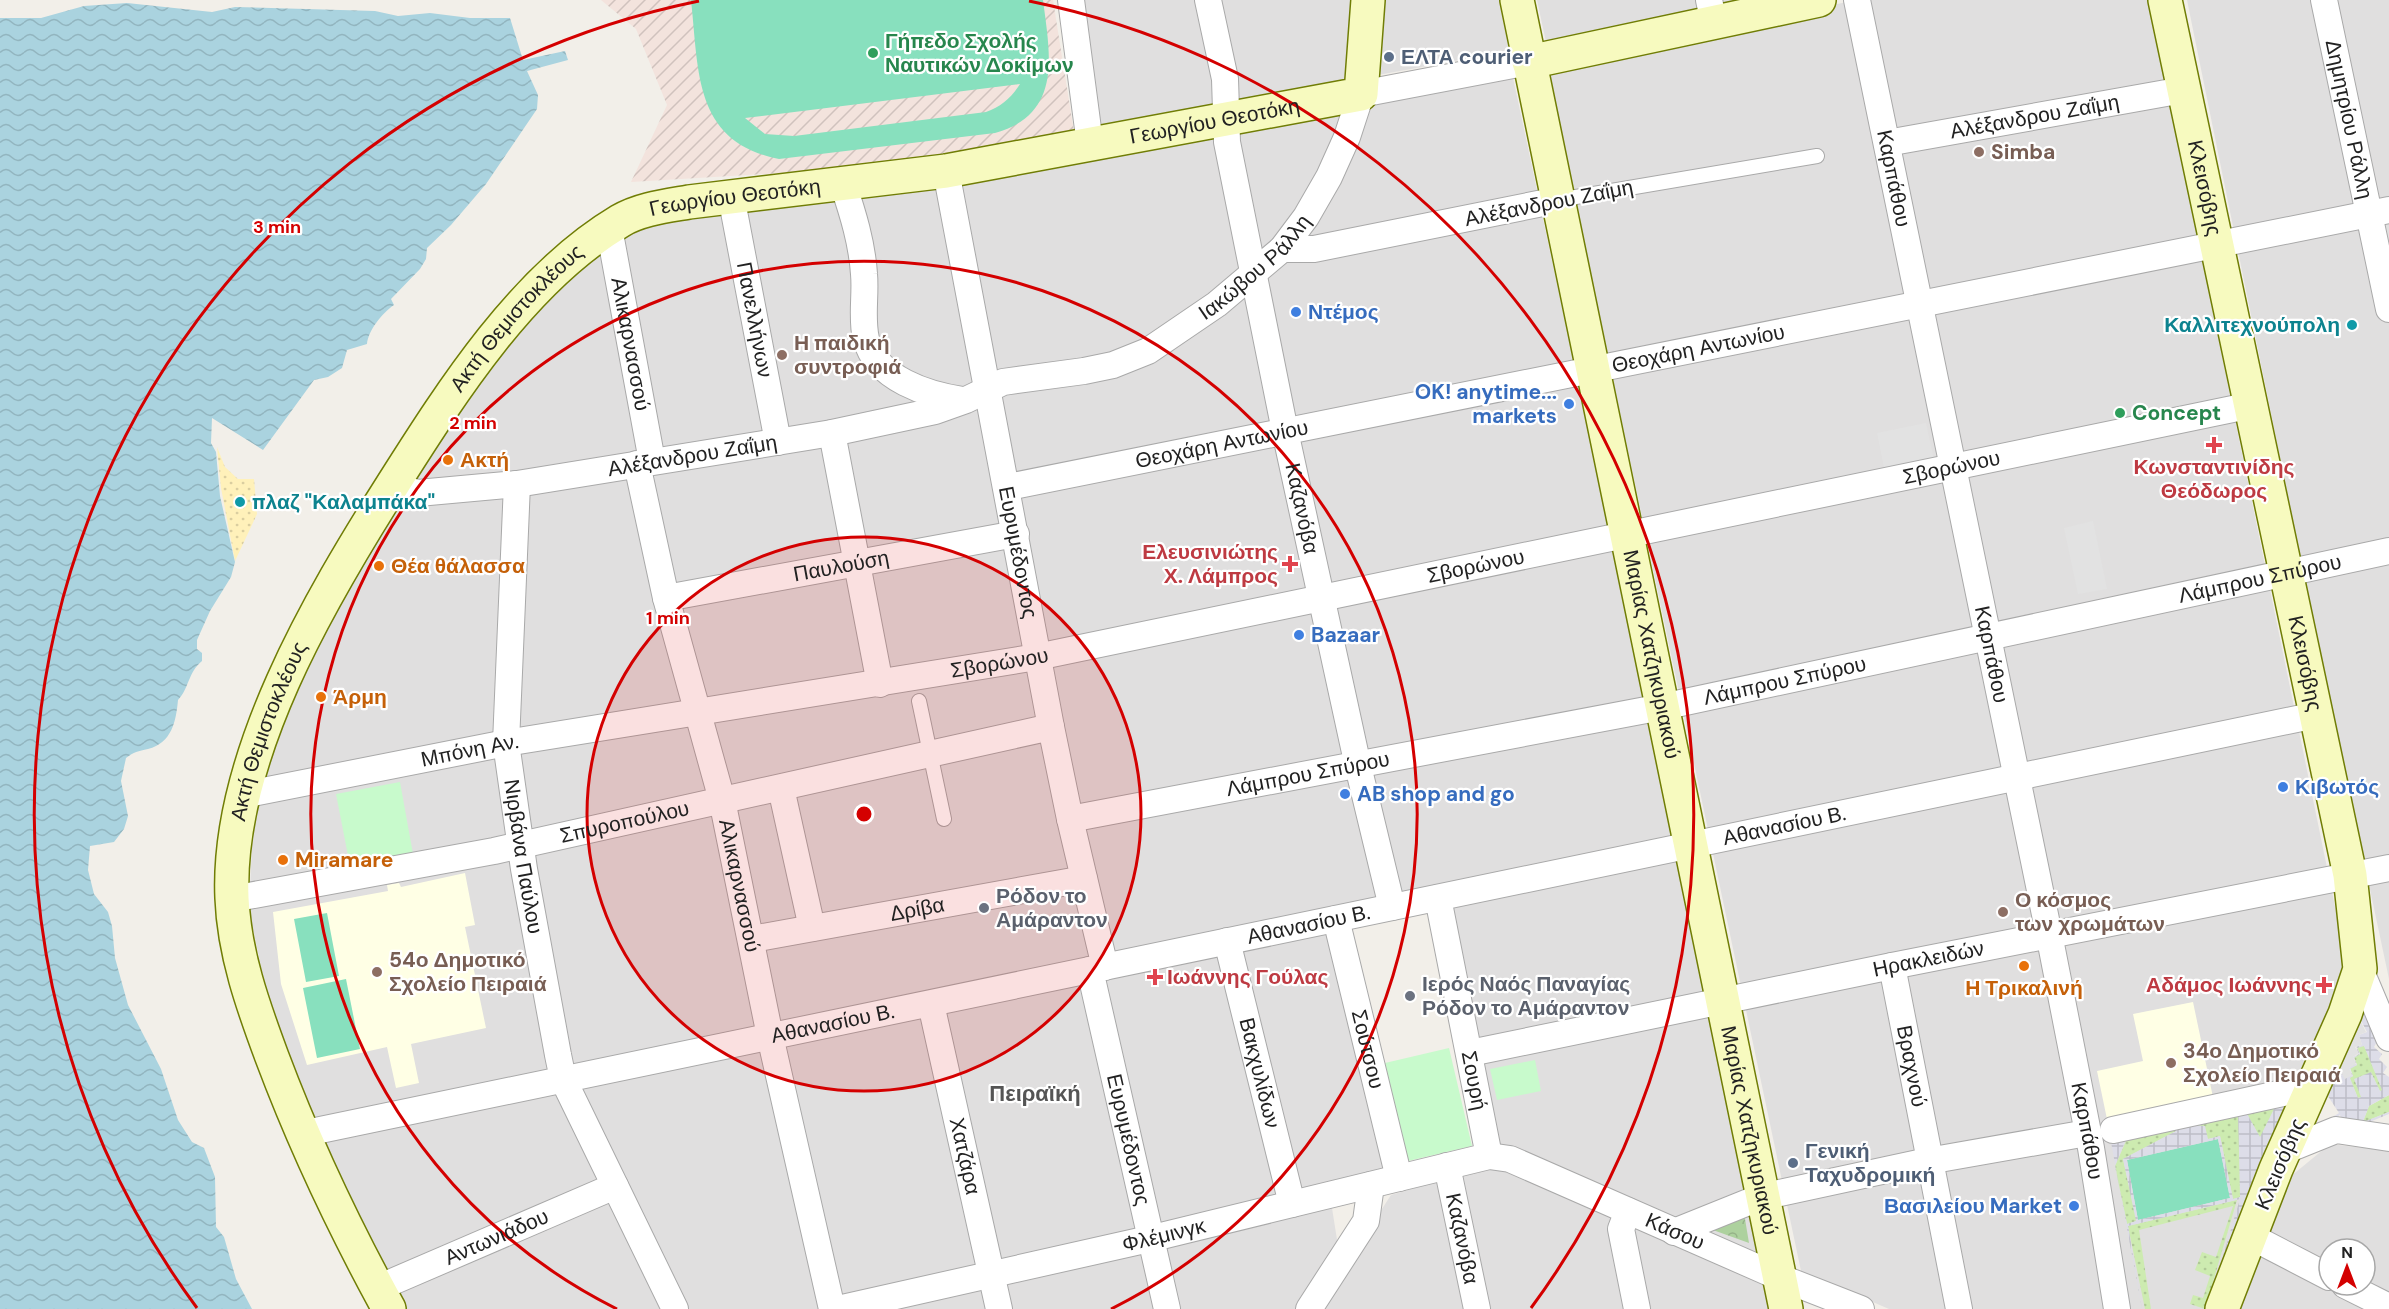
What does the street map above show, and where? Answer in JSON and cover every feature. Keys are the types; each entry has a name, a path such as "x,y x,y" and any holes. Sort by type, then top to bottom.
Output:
{"street":[{"path":"1071,0 1090,144"},
{"name":"Καζανόβα","path":"1208,0 1225,79 1227,142 1321,599 1392,907"},
{"name":"Ιακώβου Ράλλη","path":"989,387 1022,377 1094,369 1148,351 1183,330 1254,275 1282,249 1306,217 1329,177 1347,137 1360,94 1368,0"},
{"name":"Μαρίας Χατζηκυριακού","path":"1516,0 1723,1002 1761,1197 1786,1309"},
{"name":"Γεωργίου Θεοτόκη","path":"609,228 623,219 647,210 731,196 946,171 1529,62 1711,11 1819,0"},
{"name":"Καρπάθου","path":"1857,0 1917,304 2049,934 2087,1133 2117,1309"},
{"name":"Κλεισόβης","path":"2165,0 2350,875 2360,969 2331,1048 2284,1151 2222,1309"},
{"name":"Δημητρίου Ράλλη","path":"2324,0 2380,212 2389,309"},
{"name":"Αλέξανδρου Ζαΐμη","path":"1887,143 2183,90"},
{"name":"Ευρυμέδοντος","path":"946,171 1008,487 1037,657 1084,879 1097,969 1149,1239 1167,1309"},
{"path":"843,184 861,246 865,275 864,324 866,340 874,357 892,374 918,389 937,396 966,400"},
{"name":"Πανελλήνων","path":"731,196 778,442"},
{"name":"Αλέξανδρου Ζαΐμη","path":"1282,249 1314,249 1558,200"},
{"name":"Θεοχάρη Αντωνίου","path":"1008,487 2380,212"},
{"name":"Αλικαρνασσού","path":"609,228 666,598 722,801 770,1036 832,1309"},
{"name":"Ακτή Θεμιστοκλέους","path":"383,1299 323,1184 301,1134 249,996 232,899 232,871 243,795 266,728 312,622 353,546 432,421 480,356 561,265 609,228"},
{"name":"Αλέξανδρου Ζαΐμη","path":"392,486 418,493 517,484 778,442 935,411 966,400 989,387"},
{"name":"Σβορώνου","path":"697,712 1037,657 2252,405"},
{"path":"832,433 880,684"},
{"name":"Νιρβάνα Παύλου","path":"517,484 506,743 520,845 563,1079 675,1309"},
{"name":"Παυλούση","path":"666,598 1016,534"},
{"name":"Λάμπρου Σπύρου","path":"1070,819 1662,707 2389,550"},
{"name":"Μπόνη Αν.","path":"243,795 506,743 697,712"},
{"name":"Αθανασίου Β.","path":"301,1134 2316,715"},
{"name":"Σπυροπούλου","path":"232,899 520,845 1051,727"},
{"path":"781,788 812,928"},
{"name":"Ηρακλειδών","path":"1470,1053 2049,934 2389,868"},
{"name":"Δρίβα","path":"752,939 1084,879"},
{"name":"Σουρή","path":"1438,898 1490,1156"},
{"name":"Σούτσου","path":"1336,919 1399,1178"},
{"name":"Βακχυλίδων","path":"1227,941 1292,1204"},
{"name":"Βραχνού","path":"1892,966 1928,1161 1959,1309"},
{"path":"2360,969 2389,1038"},
{"name":"Χατζάρα","path":"932,1004 999,1309"},
{"path":"2114,1130 2292,1091"},
{"path":"2284,1151 2336,1130 2383,1133"},
{"path":"1674,1232 1761,1197 1928,1161 2087,1133"},
{"name":"Φλέμινγκ","path":"838,1309 1149,1239 1490,1156"},
{"name":"Κάσου","path":"1490,1156 1510,1159 1779,1277 1862,1309"},
{"name":"Καζανόβα","path":"1447,1166 1477,1309"},
{"path":"1309,1309 1366,1221 1371,1185"},
{"name":"Αντωνιάδου","path":"383,1299 615,1186"},
{"path":"1628,1211 1622,1229 1637,1309"},
{"path":"2250,1236 2317,1271"},
{"path":"2369,1297 2389,1307"}],"lane":[{"name":"Αλέξανδρου Ζαΐμη","path":"1558,200 1817,156"},
{"path":"919,701 944,819"}],"shaded area":[{"path":"601,0 1053,0 1074,132 918,165 631,182 667,105 636,29"},
{"path":"1077,0 1499,0 1509,51 1094,127"},
{"path":"1537,0 1766,0 1547,47"},
{"path":"1856,0 2149,0 2348,970 2306,1076 2280,1113 2210,1309 1889,1309 1801,1271 1547,66"},
{"path":"2187,0 2389,0 2389,861 2363,866"},
{"path":"1512,73 1676,843 314,1125 266,990 249,910 254,802 264,758 323,623 457,395 618,228"},
{"path":"1926,423 1934,460 1884,468 1877,433"},
{"path":"2093,521 2107,589 2078,594 2064,528"},
{"path":"1678,855 1775,1309 1317,1309 1391,1195 1501,1162 1445,901"},
{"name":"54ο Δημοτικό Σχολείο Πειραιά","path":"465,873 475,925 465,927 486,1028 411,1044 419,1083 396,1088 387,1047 307,1065 281,984 273,912 388,891 387,885 399,883 401,887"},
{"path":"2389,876 2389,979 2368,880"},
{"path":"1330,928 1390,1173 1329,1189 1338,1246 1298,1309 402,1309 319,1138"},
{"path":"2362,997 2383,1031 2374,1047 2382,1054 2379,1059 2387,1067 2383,1073 2389,1077 2389,1095 2369,1106 2363,1122 2389,1112 2389,1114 2360,1126 2343,1124 2340,1115 2300,1139 2335,1063 2345,1079 2352,1075 2349,1068 2356,1064 2353,1057 2359,1054 2356,1047 2362,1045 2359,1035 2367,1032 2356,1011","holes":["2364,1046 2382,1090 2380,1091 2371,1072 2354,1079 2361,1097 2358,1098 2350,1078 2353,1076 2350,1069 2357,1065 2354,1058 2360,1054 2357,1048","2324,1090 2339,1113 2303,1136"]},
{"name":"34ο Δημοτικό Σχολείο Πειραιά","path":"2193,1002 2214,1102 2108,1124 2097,1071 2143,1061 2133,1014"},
{"path":"2356,1012 2366,1032 2359,1035 2362,1045 2355,1047 2359,1053 2353,1057 2356,1065 2349,1068 2352,1075 2345,1080 2335,1063"},
{"path":"2294,1085 2212,1309 2207,1309 2240,1199 2128,1226 2142,1309 2119,1186 2127,1224 2136,1221 2123,1159 2176,1131 2172,1123 2129,1132 2115,1165 2108,1126","holes":["2278,1101 2260,1137 2245,1110","2238,1110 2240,1197 2233,1199 2220,1136 2208,1139 2205,1126 2194,1125","2218,1139 2230,1198 2138,1220 2127,1160"]},
{"path":"2330,1144 2389,1151 2389,1309 2231,1309 2279,1186"}],"green space":[{"name":"Γήπεδο Σχολής Ναυτικών Δοκίμων","path":"691,0 1043,0 1049,61 1047,80 1042,97 1032,112 1017,124 995,133 779,159 751,150 730,137 715,120 706,100 700,77","holes":["1020,84 1001,105 986,112 794,136 765,134 745,118"]},
{"path":"400,782 413,854 350,866 336,794"},
{"path":"327,913 339,976 306,982 294,919"},
{"path":"346,979 360,1049 317,1058 303,988"},
{"path":"2364,1045 2383,1090 2380,1092 2371,1073 2361,1097 2358,1098 2349,1078 2353,1076 2350,1068 2357,1065 2354,1057 2360,1054 2357,1047"},
{"path":"1449,1048 1472,1146 1408,1161 1385,1063"},
{"path":"1535,1060 1541,1091 1497,1100 1490,1069"},
{"path":"2389,1095 2389,1112 2362,1123 2369,1106"},
{"path":"2279,1100 2260,1138 2245,1110"},
{"path":"2238,1110 2241,1197 2233,1199 2220,1136 2208,1139 2194,1125"},
{"path":"2172,1123 2176,1131 2123,1159 2137,1221 2127,1224 2115,1166 2130,1132"},
{"path":"2218,1139 2230,1198 2138,1220 2127,1160"},
{"path":"2237,1200 2205,1309 2190,1304 2193,1295 2203,1298 2210,1276 2195,1270 2202,1252 2216,1257 2233,1206 2139,1230 2151,1309 2145,1309 2128,1226"},
{"path":"1744,1213 1749,1243 1699,1225"}],"sand":[{"name":"πλαζ \"Καλαμπάκα\"","path":"217,447 225,467 238,479 254,479 257,514 235,561 221,488"}],"water":[{"path":"127,3 212,12 235,7 375,11 398,16 430,13 470,18 510,18 523,60 565,51 568,60 527,71 538,95 537,109 486,184 451,225 427,248 426,259 420,269 391,299 394,305 376,323 367,344 347,350 342,368 328,377 314,380 263,450 212,418 211,443 216,452 220,496 235,562 231,577 210,611 197,640 197,649 202,653 202,661 197,665 178,700 176,716 168,736 156,746 136,752 126,758 121,781 128,816 124,829 114,842 90,846 88,870 94,894 108,912 112,926 115,958 128,1005 161,1069 178,1120 192,1142 204,1148 215,1177 216,1227 224,1237 236,1279 252,1309 0,1309 0,18 41,18 84,6"}],"place":[{"name":"Γήπεδο Σχολής Ναυτικών Δοκίμων","path":"873,53"},
{"name":"ΕΛΤΑ courier","path":"1389,57"},
{"name":"Simba","path":"1979,152"},
{"name":"Ντέμος","path":"1296,312"},
{"name":"Καλλιτεχνούπολη","path":"2352,325"},
{"name":"Η παιδική συντροφιά","path":"782,355"},
{"name":"OK! anytime... markets","path":"1569,404"},
{"name":"Concept","path":"2120,413"},
{"name":"Κωνσταντινίδης Θεόδωρος","path":"2214,445"},
{"name":"Ακτή","path":"448,460"},
{"name":"πλαζ \"Καλαμπάκα\"","path":"240,502"},
{"name":"Ελευσινιώτης Χ. Λάμπρος","path":"1290,564"},
{"name":"Θέα θάλασσα","path":"379,566"},
{"name":"Bazaar","path":"1299,635"},
{"name":"Άρμη","path":"321,697"},
{"name":"Κιβωτός","path":"2283,787"},
{"name":"AB shop and go","path":"1345,794"},
{"name":"Miramare","path":"283,860"},
{"name":"Ρόδον το Αμάραντον","path":"984,908"},
{"name":"Ο κόσμος των χρωμάτων","path":"2003,912"},
{"name":"Η Τρικαλινή","path":"2024,966"},
{"name":"54ο Δημοτικό Σχολείο Πειραιά","path":"377,972"},
{"name":"Ιωάννης Γούλας","path":"1155,977"},
{"name":"Αδάμος Ιωάννης","path":"2324,985"},
{"name":"Ιερός Ναός Παναγίας Ρόδον το Αμάραντον","path":"1410,996"},
{"name":"34ο Δημοτικό Σχολείο Πειραιά","path":"2171,1063"},
{"name":"Γενική Ταχυδρομική","path":"1793,1163"},
{"name":"Βασιλείου Market","path":"2074,1206"}],"district":[{"name":"Πειραϊκή","path":"1035,1093"}]}
